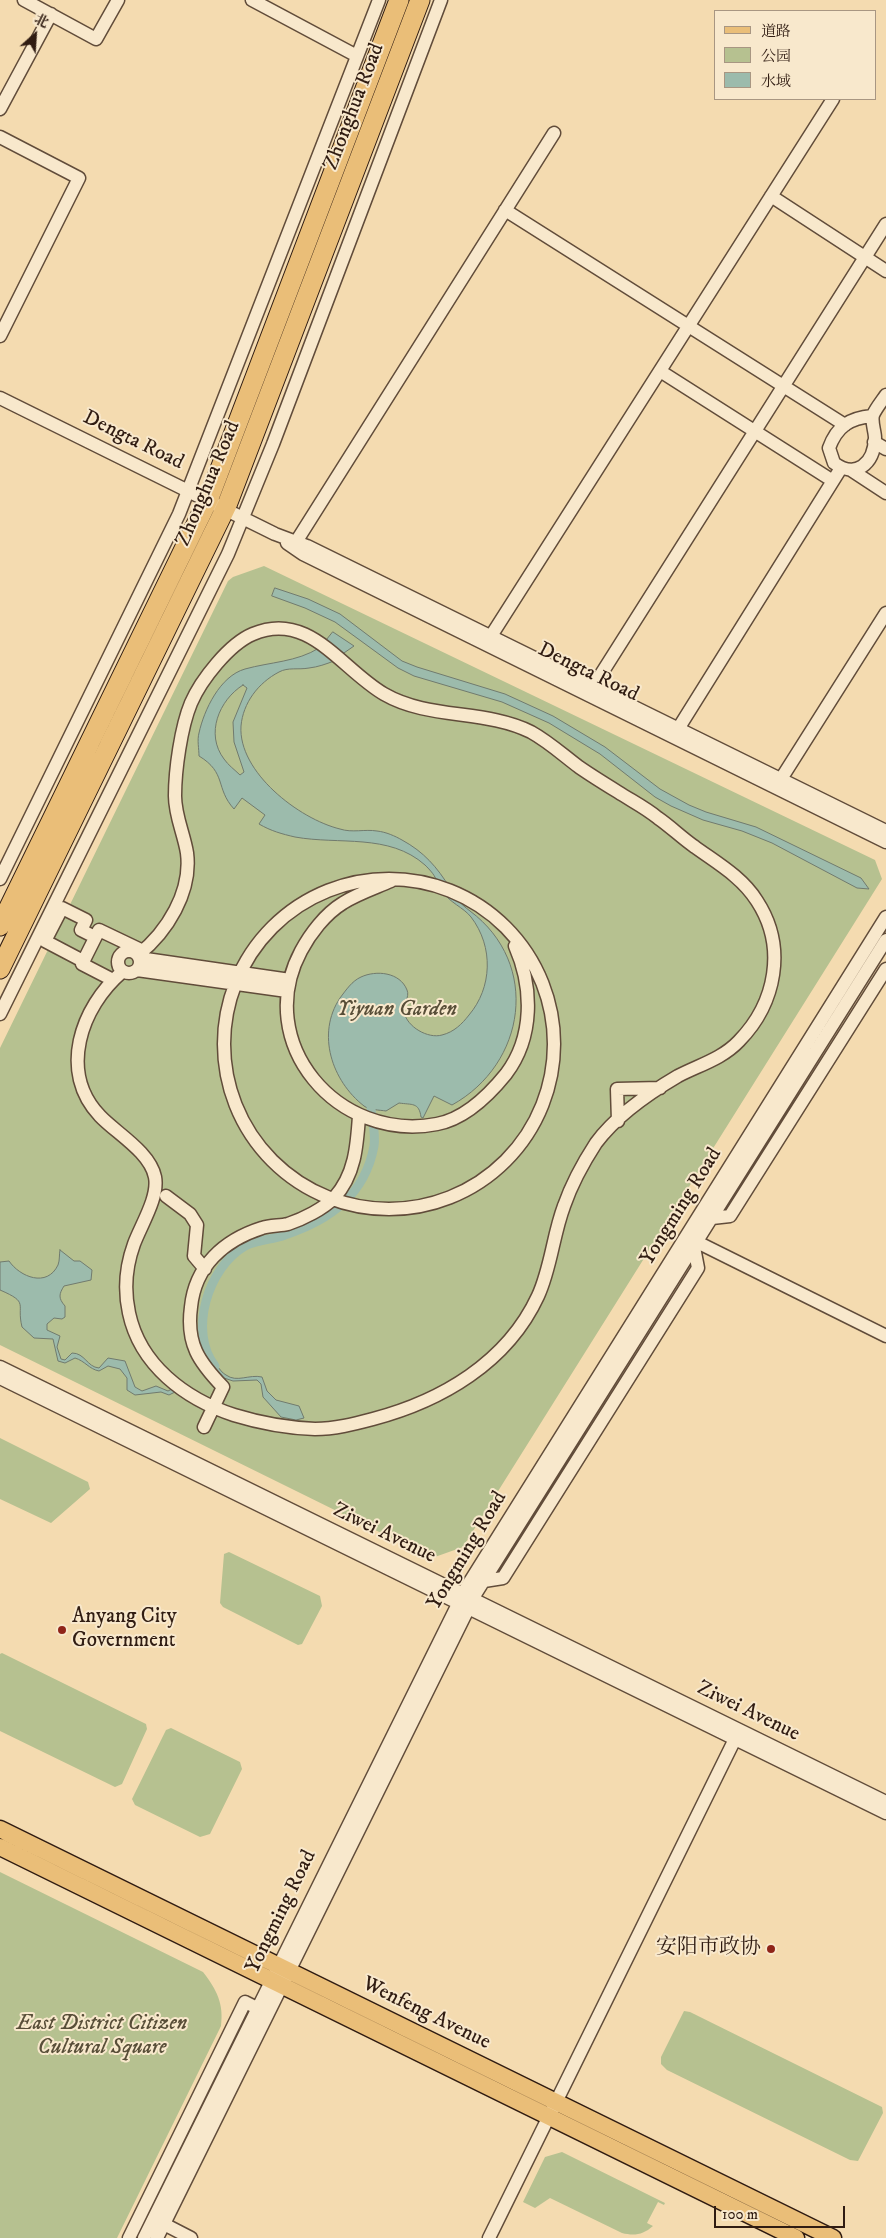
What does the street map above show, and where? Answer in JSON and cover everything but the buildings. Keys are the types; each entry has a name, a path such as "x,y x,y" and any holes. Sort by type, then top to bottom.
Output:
{"highway":[{"name":"Zhonghua Road","path":"0,926 5,902 208,501 399,0"},
{"name":"Zhonghua Road","path":"0,969 225,510 420,0"}],"main road":[{"name":"Wenfeng Avenue","path":"0,1829 549,2116 796,2238"},
{"name":"Wenfeng Avenue","path":"0,1847 557,2102 834,2238"}],"street":[{"path":"24,0 96,39 118,0"},
{"path":"252,0 357,56"},
{"path":"0,878 179,514 379,0"},
{"path":"0,1014 228,554 273,444 441,0"},
{"path":"0,109 51,14"},
{"path":"491,636 832,100"},
{"path":"296,542 554,132"},
{"path":"0,137 79,178 0,336"},
{"path":"771,196 886,271"},
{"path":"505,210 845,425"},
{"path":"593,686 886,224"},
{"path":"660,371 833,481"},
{"path":"678,729 833,481 846,469 858,470 864,465 870,455 874,442 872,416 886,395"},
{"name":"Dengta Road","path":"0,398 225,510 491,636 886,831"},
{"path":"872,416 855,418 845,425 831,442 829,448 834,463 886,493"},
{"path":"874,442 886,450"},
{"name":"Dengta Road","path":"275,534 303,554 886,842"},
{"path":"781,779 886,613"},
{"path":"286,628 302,631 319,641 386,695 421,709 481,717 517,725 545,740 578,766 656,816 682,838 734,875 759,903 773,939 775,969 765,1006 738,1042 711,1062 679,1075 641,1101 604,1133 583,1163 564,1206 538,1295 513,1336 472,1376 436,1398 398,1413 352,1425 318,1429 280,1425 244,1418 213,1408 172,1382 148,1357 135,1337 128,1309 125,1284 132,1248 152,1199 155,1176 141,1153 100,1116 82,1093 77,1070 77,1047 86,1020 99,995 118,976 130,973 139,958 167,925 185,890 188,858 175,803 177,761 191,704 208,676 232,647 255,632 286,628"},
{"path":"376,879 423,884 456,892 475,903 504,927 530,959 545,988 557,1029 556,1058 541,1107 515,1149 493,1172 473,1186 445,1199 421,1207 394,1210 368,1209 319,1194 289,1175 259,1145 243,1123 232,1096 225,1068 225,1032 232,992 252,951 274,923 298,906 326,892 350,883 376,879"},
{"path":"393,880 342,904 310,934 295,962 289,985 289,1035 305,1070 336,1102 369,1119 412,1126 438,1124 469,1110 493,1091 513,1065 527,1024 528,990 524,966 504,927"},
{"path":"95,937 80,930 86,920 62,908 46,942 83,961 82,964 118,976"},
{"name":"Yongming Road","path":"144,2238 158,2221 466,1601 886,918"},
{"path":"83,961 99,930 139,958 239,978 289,985"},
{"name":"Yongming Road","path":"466,1601 484,1581 886,940"},
{"path":"118,976 118,958 123,952 131,950 139,958"},
{"path":"712,1218 730,1216 886,969"},
{"path":"618,1121 617,1089 660,1088"},
{"path":"204,1427 223,1388 206,1369 192,1347 190,1317 197,1281 213,1255 239,1237 263,1228 288,1224 315,1211 334,1198 350,1173 357,1147 369,1119"},
{"path":"166,1196 190,1214 197,1225 194,1256 205,1269"},
{"path":"698,1241 886,1327"},
{"path":"698,1241 886,1336"},
{"name":"Ziwei Avenue","path":"0,1367 466,1601 735,1739 886,1813"},
{"name":"Ziwei Avenue","path":"0,1378 886,1802"},
{"path":"490,2238 735,1739"},
{"name":"Yongming Road","path":"156,2238 158,2221 257,2008 280,1975"},
{"path":"129,2238 245,2002 257,2008"},
{"path":"158,2221 191,2238"}],"green space":[{"name":"Yiyuan Garden","path":"264,566 875,860 882,879 463,1547 432,1558 0,1345 0,1048 228,581 233,577"},
{"path":"0,1438 88,1482 90,1489 51,1523 0,1499"},
{"path":"229,1552 320,1596 322,1606 302,1644 298,1645 223,1607 220,1603 224,1554"},
{"path":"2,1653 146,1724 147,1729 122,1784 115,1787 0,1731 0,1654"},
{"path":"171,1728 240,1762 242,1769 210,1834 200,1837 135,1805 132,1799 166,1730"},
{"name":"East District Citizen Cultural Square","path":"0,1872 203,1972 212,1985 220,2004 221,2026 117,2238 0,2238"},
{"path":"684,2011 690,2012 882,2107 883,2113 858,2161 850,2160 667,2070 661,2064 661,2057"},
{"path":"562,2152 665,2203 664,2205 658,2202 647,2223 653,2226 642,2233 626,2234 550,2198 535,2208 523,2202 545,2157"}],"water":[{"path":"275,588 308,599 340,614 402,661 505,694 553,716 605,747 660,789 689,805 756,827 861,878 869,889 857,888 772,843 742,831 703,820 671,806 655,797 600,754 549,723 502,702 414,676 398,668 335,622 272,596"},
{"path":"333,632 354,646 341,655 325,642"},
{"path":"319,648 334,661 316,667 279,672 264,682 248,702 241,726 243,743 249,760 274,791 307,815 324,824 345,830 390,834 417,850 440,873 450,888 437,883 431,871 425,865 411,855 396,848 363,842 295,837 259,824 265,815 242,798 234,809 224,794 214,768 199,756 198,736 201,724 214,695 228,679 245,669 293,659","holes":["243,685 247,688 233,722 234,742 244,772 240,775 226,761 218,749 215,729 217,718 227,699"]},
{"path":"443,892 457,900 493,933 508,958 515,985 515,1013 509,1040 496,1065 477,1087 452,1105 434,1096 423,1118 419,1109 411,1104 399,1103 386,1111 375,1110 364,1106 353,1096 343,1084 336,1070 331,1056 329,1041 329,1027 333,1012 340,998 352,983 361,977 380,973 393,976 404,984 408,993 404,1012 409,1022 419,1031 436,1036 442,1035 454,1030 461,1024 477,1004 482,993 486,980 487,954 484,941 471,917"},
{"path":"60,1250 74,1261 80,1261 92,1270 91,1280 64,1286 60,1296 65,1306 65,1317 62,1319 54,1318 47,1324 47,1330 60,1336 57,1347 61,1359 65,1360 72,1353 80,1355 99,1368 108,1358 125,1361 135,1387 142,1391 156,1386 168,1391 174,1388 177,1389 175,1392 169,1395 161,1392 135,1395 127,1390 127,1378 120,1369 108,1366 99,1371 92,1369 75,1358 65,1363 58,1361 53,1339 34,1338 22,1327 19,1301 0,1290 0,1262 9,1261 20,1272 34,1278 41,1278 53,1272 58,1265"},
{"path":"217,1366 223,1373 234,1378 262,1377 267,1391 276,1400 299,1406 304,1418 296,1420 281,1417 263,1397 261,1384 257,1380 233,1381 224,1378 212,1369"}],"waterway":[{"path":"215,1366 207,1352 203,1336 203,1319 206,1301 212,1284 221,1269 232,1256 245,1246 285,1235 317,1222 331,1213 354,1192 363,1178 374,1146 371,1108"}],"place":[{"name":"Anyang City Government","path":"62,1630"},
{"name":"安阳市政协","path":"771,1949"}]}
